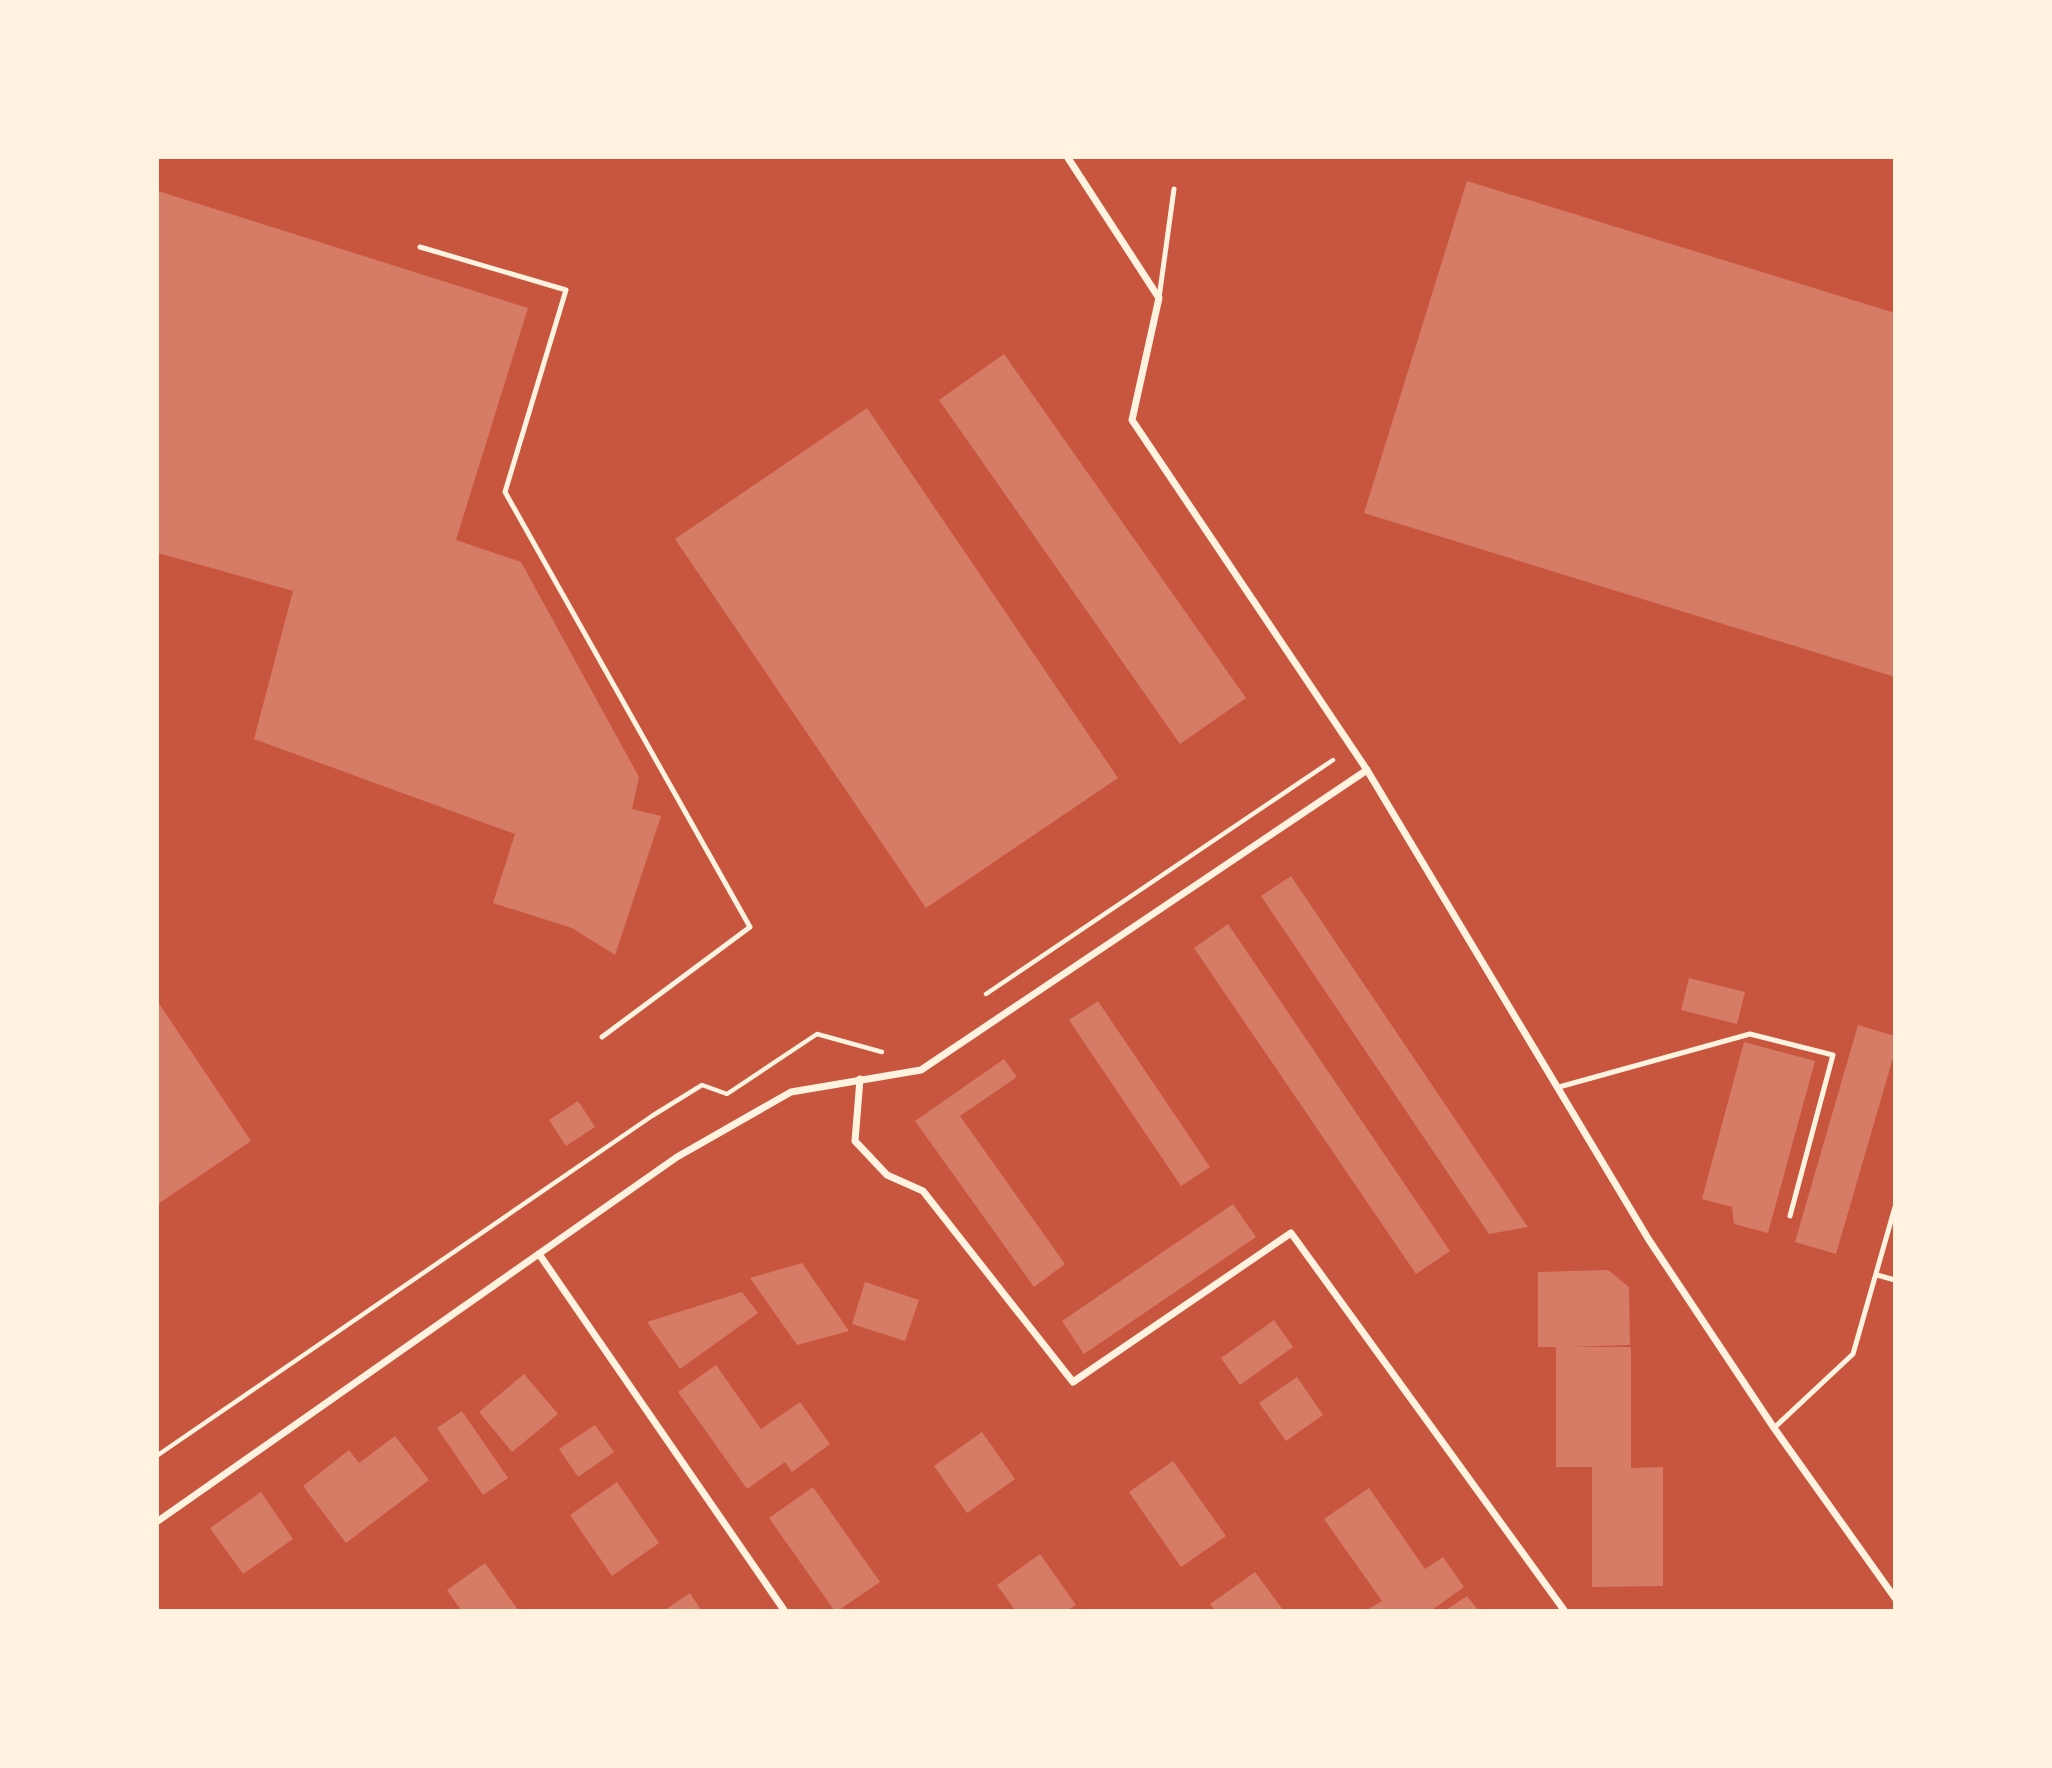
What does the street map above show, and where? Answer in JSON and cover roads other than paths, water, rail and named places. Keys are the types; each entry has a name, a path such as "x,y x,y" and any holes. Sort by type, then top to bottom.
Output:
{"street":[{"path":"1068,158 1159,299 1132,420 1367,770 1649,1240 1774,1428 1895,1598"},
{"path":"158,1521 677,1157 791,1091 921,1070 1367,770"},
{"path":"860,1079 855,1141 887,1175 923,1191 1073,1382 1290,1233 1564,1611"},
{"path":"539,1254 784,1611"}],"lane":[{"path":"1159,299 1174,189"},
{"path":"420,247 566,289 505,492 750,927 602,1037"},
{"path":"1559,1087 1750,1034 1833,1055 1790,1216"},
{"path":"1774,1428 1853,1354 1895,1207"},
{"path":"1877,1275 1895,1280"}]}
